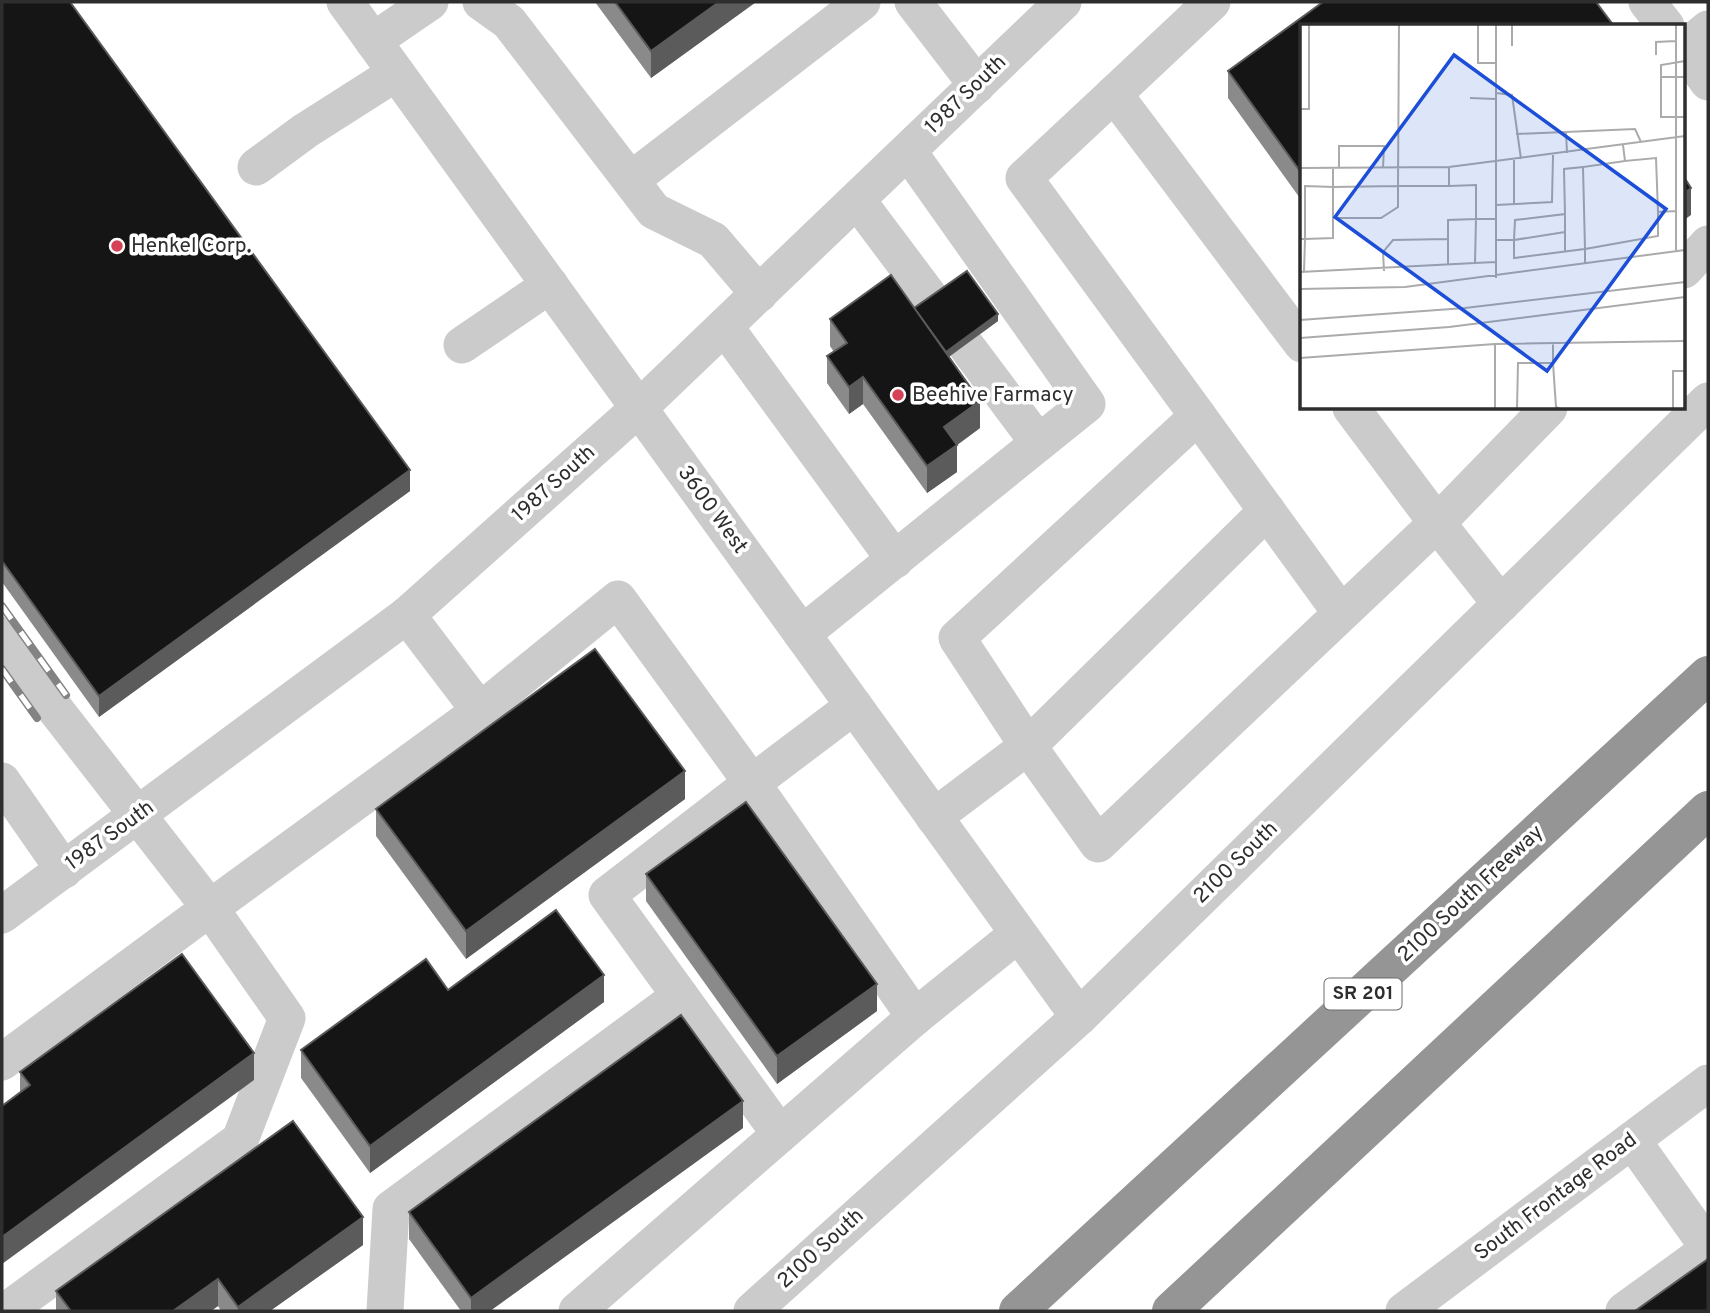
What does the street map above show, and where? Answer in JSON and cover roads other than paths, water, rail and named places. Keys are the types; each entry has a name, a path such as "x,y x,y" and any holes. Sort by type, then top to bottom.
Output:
{"highway":[{"name":"2100 South Freeway","path":"1018,1311 1708,675"},
{"path":"1171,1311 1708,810"}],"street":[{"name":"3600 West","path":"345,2 1079,1017"},
{"path":"373,40 430,2"},
{"path":"481,2 509,22 654,211 713,240 759,294"},
{"path":"631,180 862,2"},
{"path":"913,2 977,85"},
{"name":"1987 South","path":"2,915 407,615 639,408 1063,2"},
{"path":"1212,2 1024,178 1341,613"},
{"path":"1647,2 1670,24"},
{"path":"1686,39 1708,82"},
{"path":"256,167 305,131 396,73"},
{"path":"1114,94 1300,341"},
{"path":"802,634 1087,404 908,151"},
{"path":"857,200 932,300"},
{"path":"1686,268 1708,244"},
{"path":"463,345 550,285"},
{"path":"724,327 895,560"},
{"path":"967,347 1038,442"},
{"name":"2100 South","path":"752,1311 1079,1017 1708,401"},
{"path":"1352,410 1501,604"},
{"path":"1198,416 957,638 1028,746 1098,844 1437,523 1547,410"},
{"path":"934,817 1028,746 1267,511"},
{"path":"2,1062 480,711 618,600 752,783 915,1017"},
{"path":"407,615 480,711"},
{"path":"2,635 210,908 287,1018 240,1140 6,1311"},
{"path":"780,1134 607,895 854,706"},
{"path":"2,781 64,870"},
{"path":"577,1311 915,1017 1018,934"},
{"path":"385,1311 391,1209 680,996"},
{"name":"South Frontage Road","path":"1404,1311 1708,1083"},
{"path":"1624,1311 1708,1249 1632,1140"}],"railway":[{"path":"2,606 66,695"},
{"path":"2,669 37,718"}],"place":[{"name":"Henkel Corp.","path":"117,246"},
{"name":"Beehive Farmacy","path":"898,395"}]}
